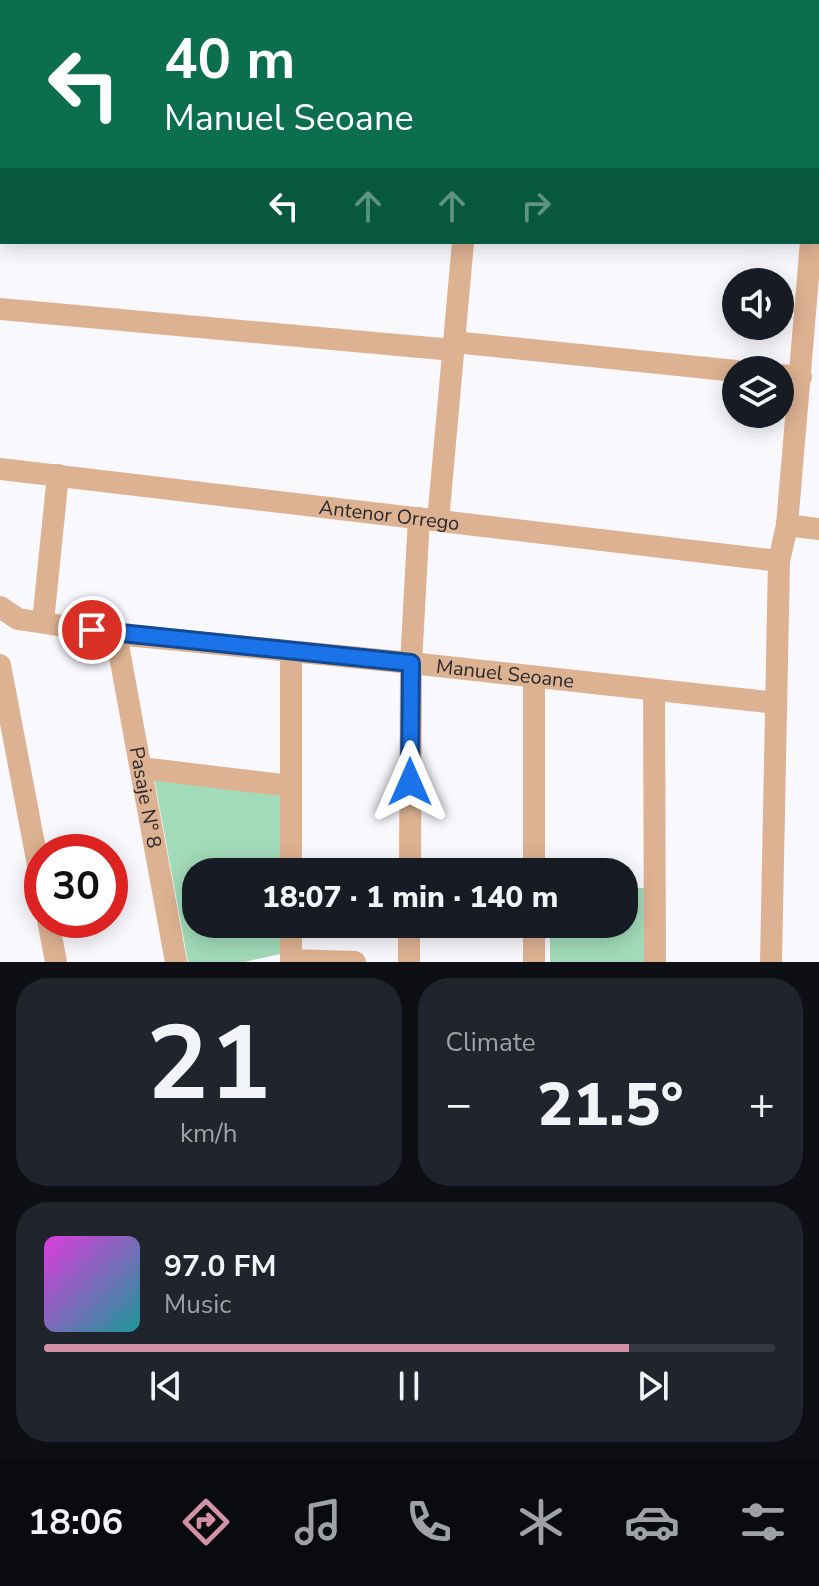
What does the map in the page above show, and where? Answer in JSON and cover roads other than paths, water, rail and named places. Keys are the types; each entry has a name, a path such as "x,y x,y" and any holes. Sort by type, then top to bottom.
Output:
{"street":[{"path":"410,858 411,663 454,346 463,244"},
{"path":"794,356 811,244"},
{"path":"0,309 722,370"},
{"path":"771,962 779,561 787,525 790,428"},
{"name":"Antenor Orrego","path":"0,469 429,514 779,561"},
{"path":"43,622 58,475"},
{"path":"787,525 819,529"},
{"name":"Manuel Seoane","path":"0,607 18,619 116,634 776,703"},
{"name":"Pasaje N° 8","path":"116,634 176,962"},
{"path":"291,652 291,858"},
{"path":"0,665 32,834"},
{"path":"534,677 534,858"},
{"path":"654,690 655,962"},
{"path":"141,768 291,786"},
{"path":"51,938 56,962"},
{"path":"291,938 291,961 355,962"},
{"path":"409,938 409,962"},
{"path":"534,938 534,962"}]}
